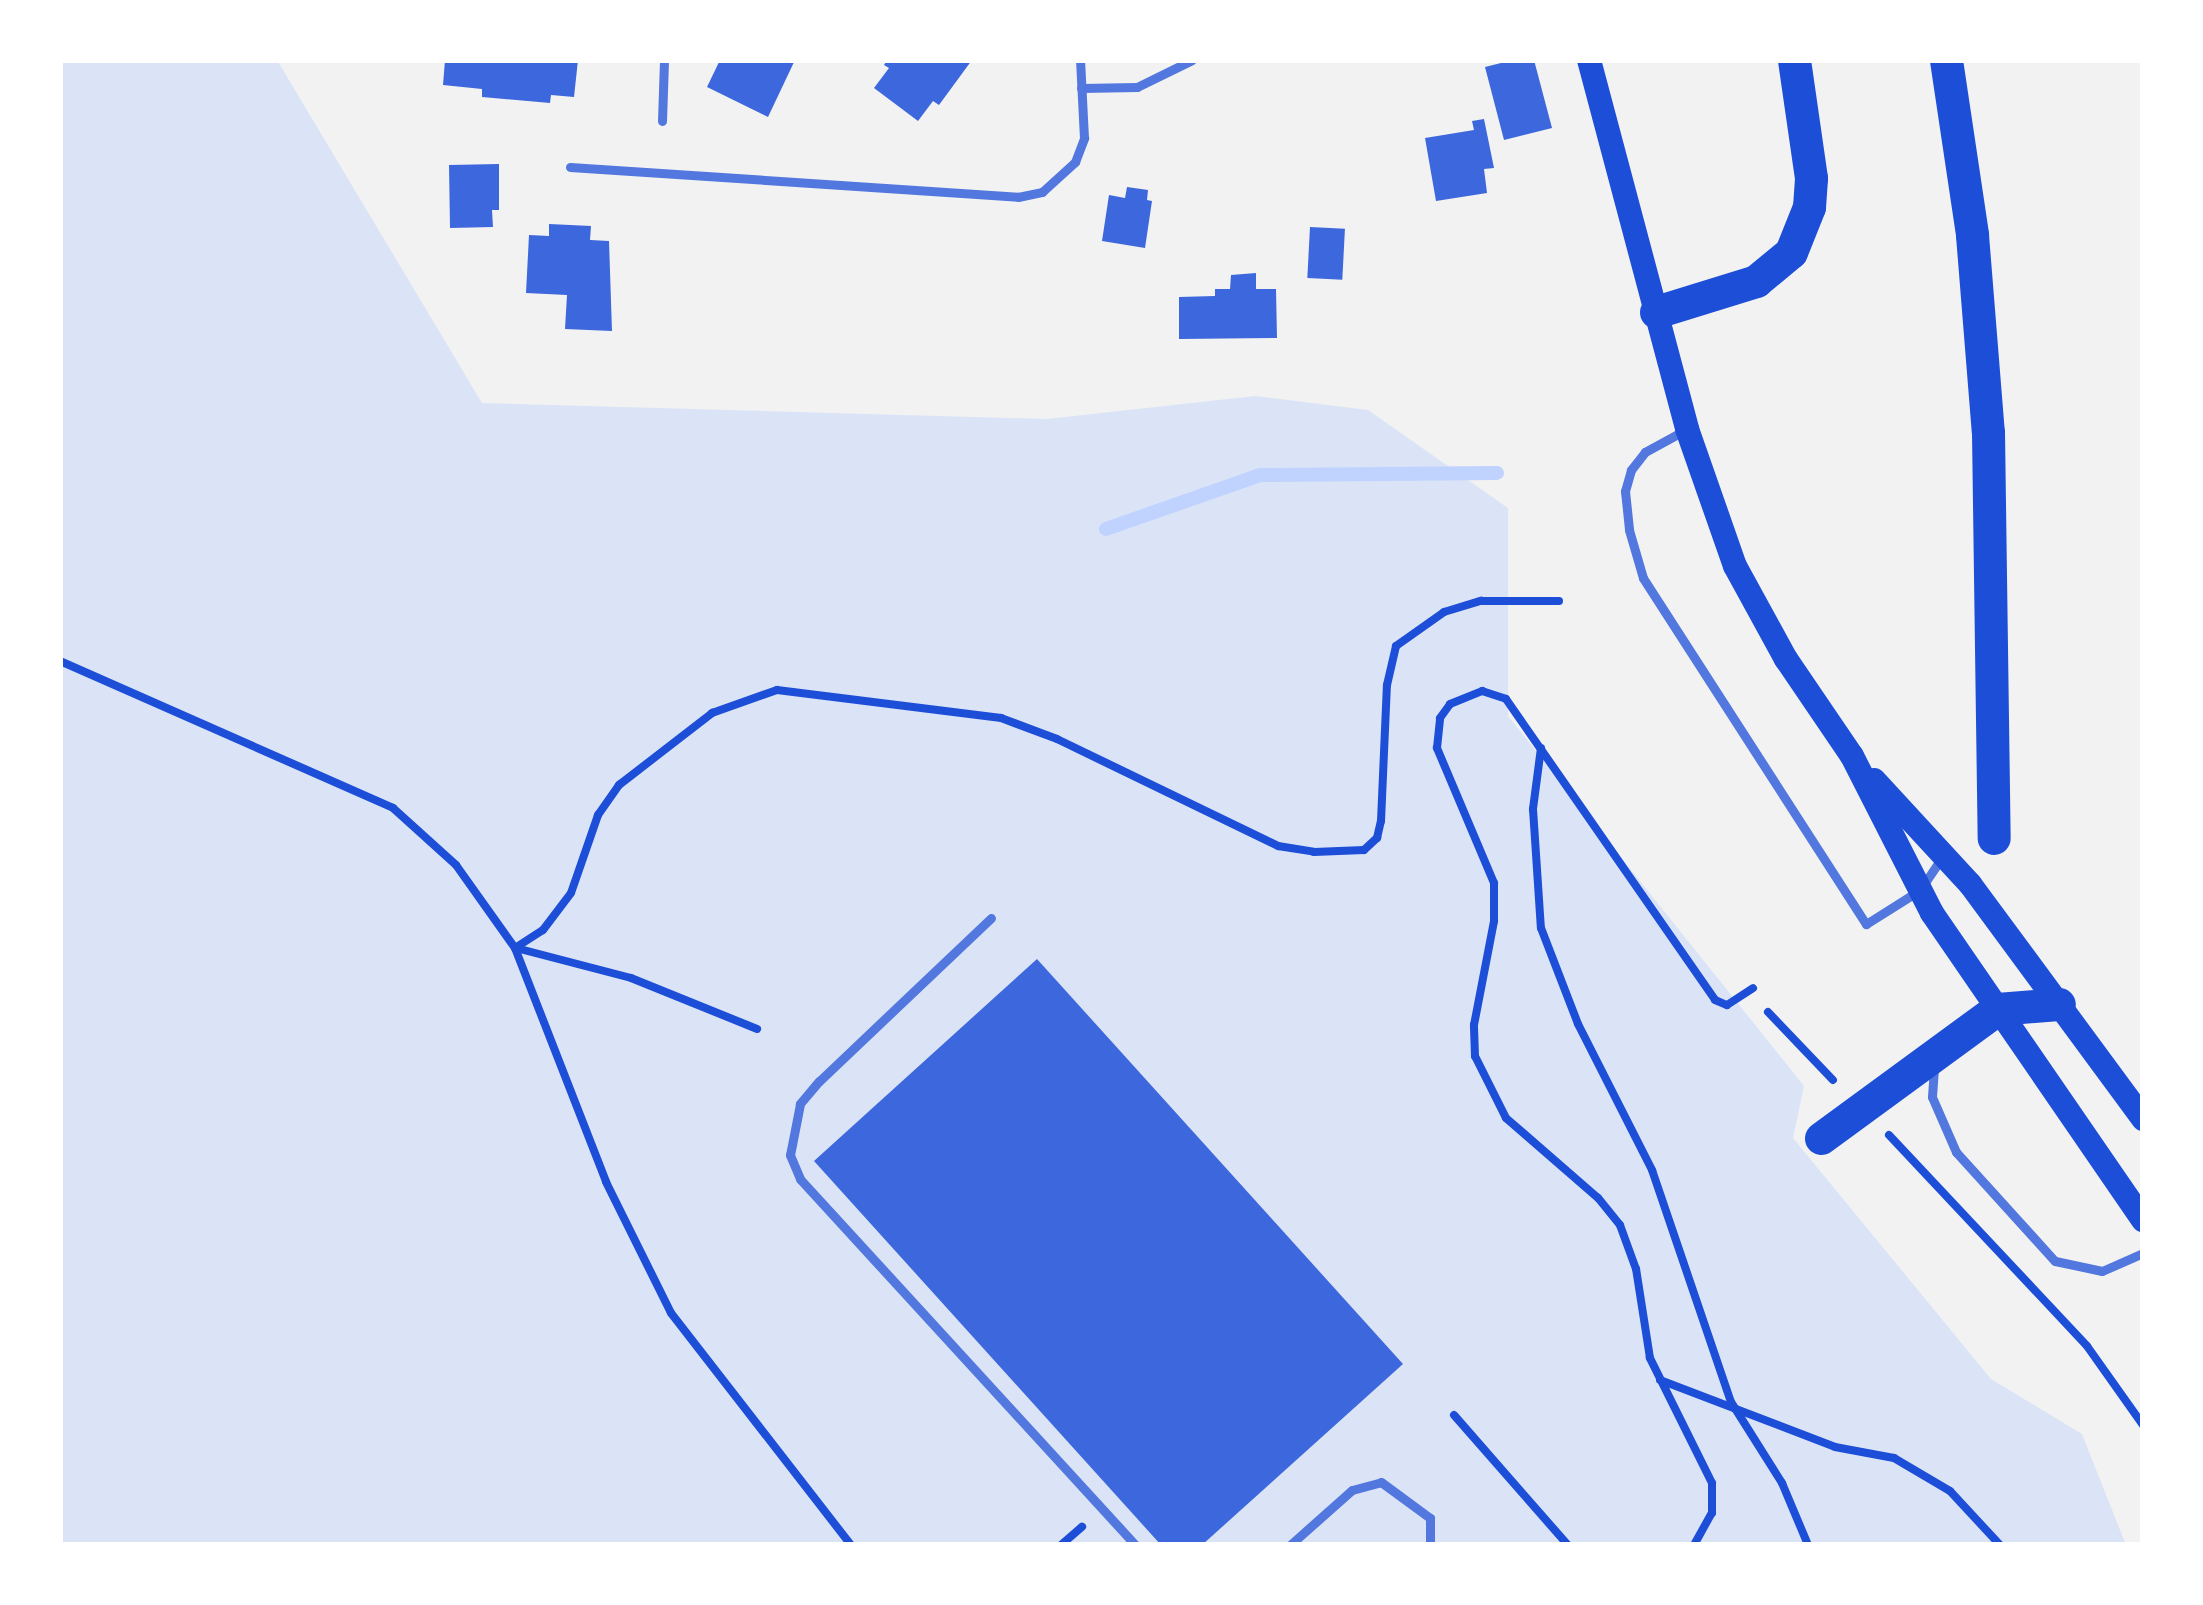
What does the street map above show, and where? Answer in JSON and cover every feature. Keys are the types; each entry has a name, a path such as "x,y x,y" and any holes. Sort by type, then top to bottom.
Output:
{"highway":[{"path":"1656,312 1756,281 1791,252 1809,207 1811,178 1794,60"},
{"path":"1946,60 1972,235 1988,432 1995,596 1994,838"},
{"path":"1821,1138 1997,1009 2060,1004"}],"main road":[{"path":"1589,60 1687,429 1735,566 1786,658 1852,756 1920,890 2143,1220"},
{"path":"1852,756 1943,854 2143,1119"}],"lane":[{"path":"662,121 664,60"},
{"path":"569,167 1018,197 1042,192 1076,162 1084,138 1080,60"},
{"path":"1081,88 1137,86 1192,60"},
{"path":"1687,429 1645,452 1631,470 1625,490 1628,530 1643,578 1866,924 1920,890 1943,854"},
{"path":"991,918 819,1081 800,1104 790,1155 800,1179 1135,1545"},
{"path":"1938,1052 1932,1097 1940,1124 1956,1152 2055,1261 2102,1270 2143,1252"},
{"path":"1291,1545 1352,1490 1382,1482 1430,1518 1434,1532 1430,1545"}],"path":[{"path":"515,948 543,930 571,893 598,815 619,785 712,713 777,690 1001,718 1057,739 1278,846 1314,852 1364,850 1373,845 1381,821 1387,685 1396,646 1444,611 1480,601 1558,601"},
{"path":"60,661 393,808 456,865 515,948 606,1181 671,1313 851,1545"},
{"path":"1694,1545 1712,1513 1712,1483 1658,1379 1643,1329 1631,1251 1620,1225 1598,1198 1506,1118 1475,1056 1474,1025 1495,921 1494,883 1448,778 1436,731 1450,704 1482,691 1506,699 1715,1000 1727,1005 1753,988"},
{"path":"1541,746 1533,809 1540,928 1577,1024 1652,1170 1731,1402 1782,1483 1808,1545"},
{"path":"515,948 631,978 757,1029"},
{"path":"1768,1012 1849,1095"},
{"path":"1879,1125 2054,1309 2113,1377 2143,1425"},
{"path":"1658,1379 1731,1402 1835,1447 1894,1458 1950,1491 2000,1545"},
{"path":"1454,1415 1562,1543"}],"shaded area":[{"path":"60,60 277,60 482,403 1047,419 1255,396 1368,410 1508,508 1508,716 1804,1086 1793,1138 1991,1379 2082,1434 2126,1545 60,1545"}],"building":[{"path":"445,60 578,60 574,97 551,95 550,103 482,97 482,89 443,85"},
{"path":"720,60 795,60 768,117 707,87"},
{"path":"887,60 972,60 939,105 933,101 918,121 874,88 889,68 884,65"},
{"path":"1534,60 1552,128 1504,140 1485,67"},
{"path":"1484,119 1494,168 1484,169 1487,193 1436,201 1425,138 1474,130 1472,121"},
{"path":"499,164 499,210 492,210 493,227 450,228 449,165"},
{"path":"1127,187 1148,190 1147,200 1152,201 1145,248 1102,241 1109,195 1125,198"},
{"path":"549,224 591,226 590,240 609,241 612,331 565,329 567,295 526,293 529,235 549,236"},
{"path":"1310,227 1345,229 1342,280 1307,278"},
{"path":"1256,273 1256,289 1276,289 1277,338 1179,339 1179,297 1215,296 1215,289 1230,289 1231,275"},
{"path":"1037,959 1403,1364 1202,1545 1161,1545 814,1161"}],"waterway":[{"path":"1106,529 1260,475 1497,473"}]}
